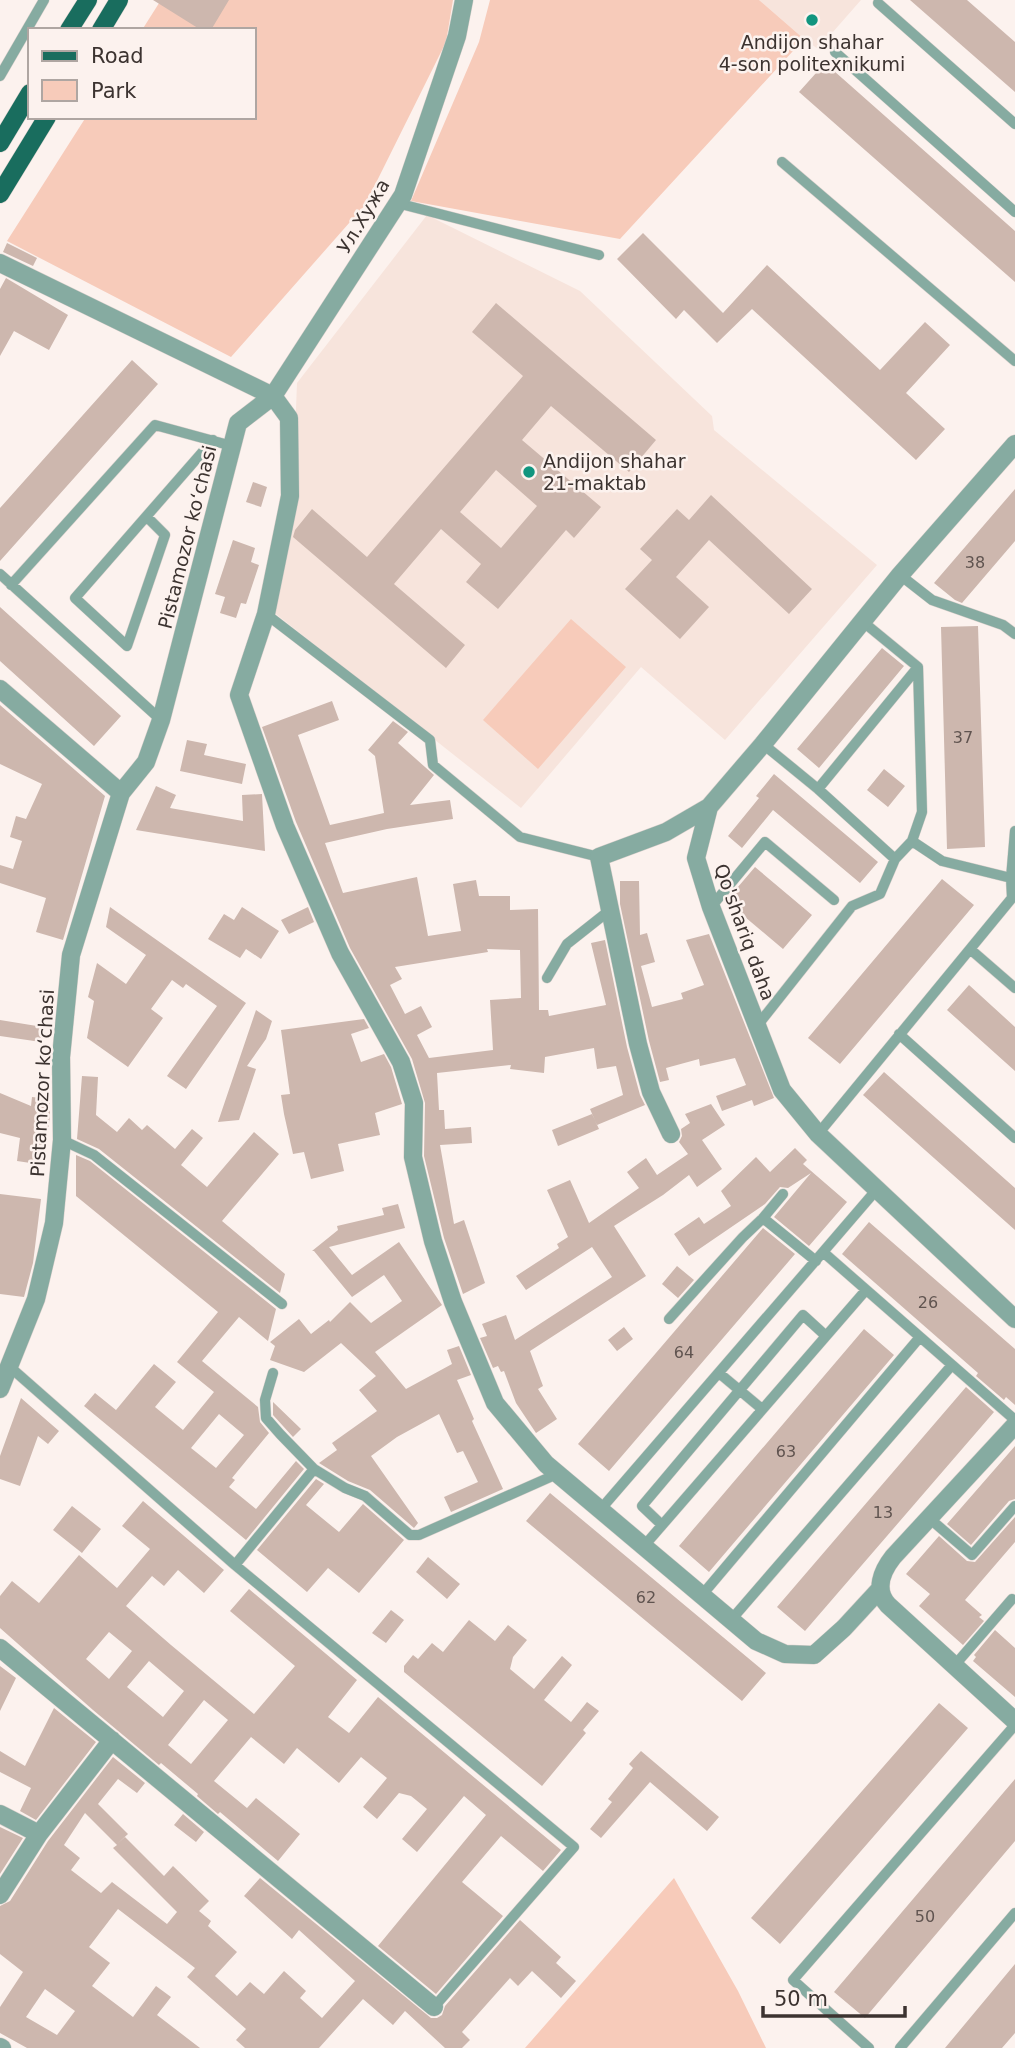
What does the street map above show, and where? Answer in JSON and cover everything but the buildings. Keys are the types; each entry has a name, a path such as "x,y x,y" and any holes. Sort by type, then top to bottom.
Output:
{"main road":[{"path":"70,28 88,0"},
{"path":"102,28 119,0"},
{"path":"0,143 28,96"},
{"path":"0,194 46,119"}],"street":[{"name":"Ул.Хужа","path":"273,396 403,195 457,36 464,0"},
{"path":"0,263 273,396 289,418 290,496 266,614 239,695 285,826 335,940 401,1062 414,1103 413,1157 433,1241 453,1302 495,1403 557,1474 757,1641 785,1654 814,1655 880,1589"},
{"name":"Pistamozor koʻchasi","path":"0,1389 36,1299 54,1223 62,1140 61,1057 71,956 121,793 146,762 161,720 238,423 273,396"},
{"name":"Qo'shariq daha","path":"1015,444 900,575 709,807 695,858 711,907 782,1090 818,1134 1015,1319"},
{"path":"0,688 121,793"},
{"path":"671,1134 651,1092 638,1044 599,857 666,832 709,807"},
{"path":"1015,1422 884,1569 880,1589 883,1600 1015,1723"},
{"path":"0,1648 434,2007"},
{"path":"0,1895 39,1834 112,1740"},
{"path":"0,1814 39,1834"}],"lane":[{"path":"0,76 44,0"},
{"path":"878,4 1015,124"},
{"path":"835,52 1015,212"},
{"path":"782,162 1015,361"},
{"path":"397,203 599,255"},
{"path":"11,585 155,425 232,446"},
{"path":"147,517 165,535 127,646 75,598 214,440"},
{"path":"0,574 161,720"},
{"path":"900,575 932,600 1003,625 1015,634"},
{"path":"266,614 430,740 433,765 520,837 599,857"},
{"path":"756,1026 852,906 880,894 895,859 912,841 922,813 918,667 862,621"},
{"path":"818,789 918,667"},
{"path":"763,744 818,789 895,859"},
{"path":"818,1134 899,1034 1014,900 1011,878 1015,831"},
{"path":"912,841 942,861 1011,878"},
{"path":"711,907 765,842 834,900"},
{"path":"547,978 567,944 610,910"},
{"path":"971,949 1015,988"},
{"path":"899,1034 1015,1138"},
{"path":"62,1140 94,1155 282,1304"},
{"path":"600,1510 878,1188"},
{"path":"669,1319 783,1194"},
{"path":"763,1218 816,1261"},
{"path":"823,1252 1015,1422"},
{"path":"644,1546 866,1290"},
{"path":"662,1525 642,1506 803,1315 826,1336"},
{"path":"702,1595 920,1338"},
{"path":"731,1620 952,1365"},
{"path":"10,1367 235,1565 574,1847 434,2007"},
{"path":"719,1373 762,1409"},
{"path":"273,1374 265,1400 266,1418 314,1469 345,1489 365,1496 411,1535 419,1535 557,1474"},
{"path":"235,1565 314,1469"},
{"path":"929,1518 972,1555 1015,1506"},
{"path":"954,1666 1012,1599"},
{"path":"869,2048 793,1980 1015,1723"},
{"path":"900,2048 1015,1913"}],"shaded area":[{"name":"Andijon shahar 4-son politexnikumi","path":"759,0 861,0 818,49"},
{"name":"Andijon shahar 21-maktab","path":"427,215 580,291 712,416 714,430 877,565 725,740 641,667 521,808 267,607 292,513 297,383"}],"green space":[{"path":"161,0 453,0 446,42 365,205 231,357 7,241 85,119 256,119 256,28 143,28"},
{"path":"490,0 759,0 804,39 620,239 411,201 479,42"},
{"path":"571,619 626,667 538,769 483,720"},
{"path":"674,1878 738,1991 766,2048 525,2048"}],"place":[{"name":"Andijon shahar 4-son politexnikumi","path":"812,20"},
{"name":"Andijon shahar 21-maktab","path":"529,472"}]}
